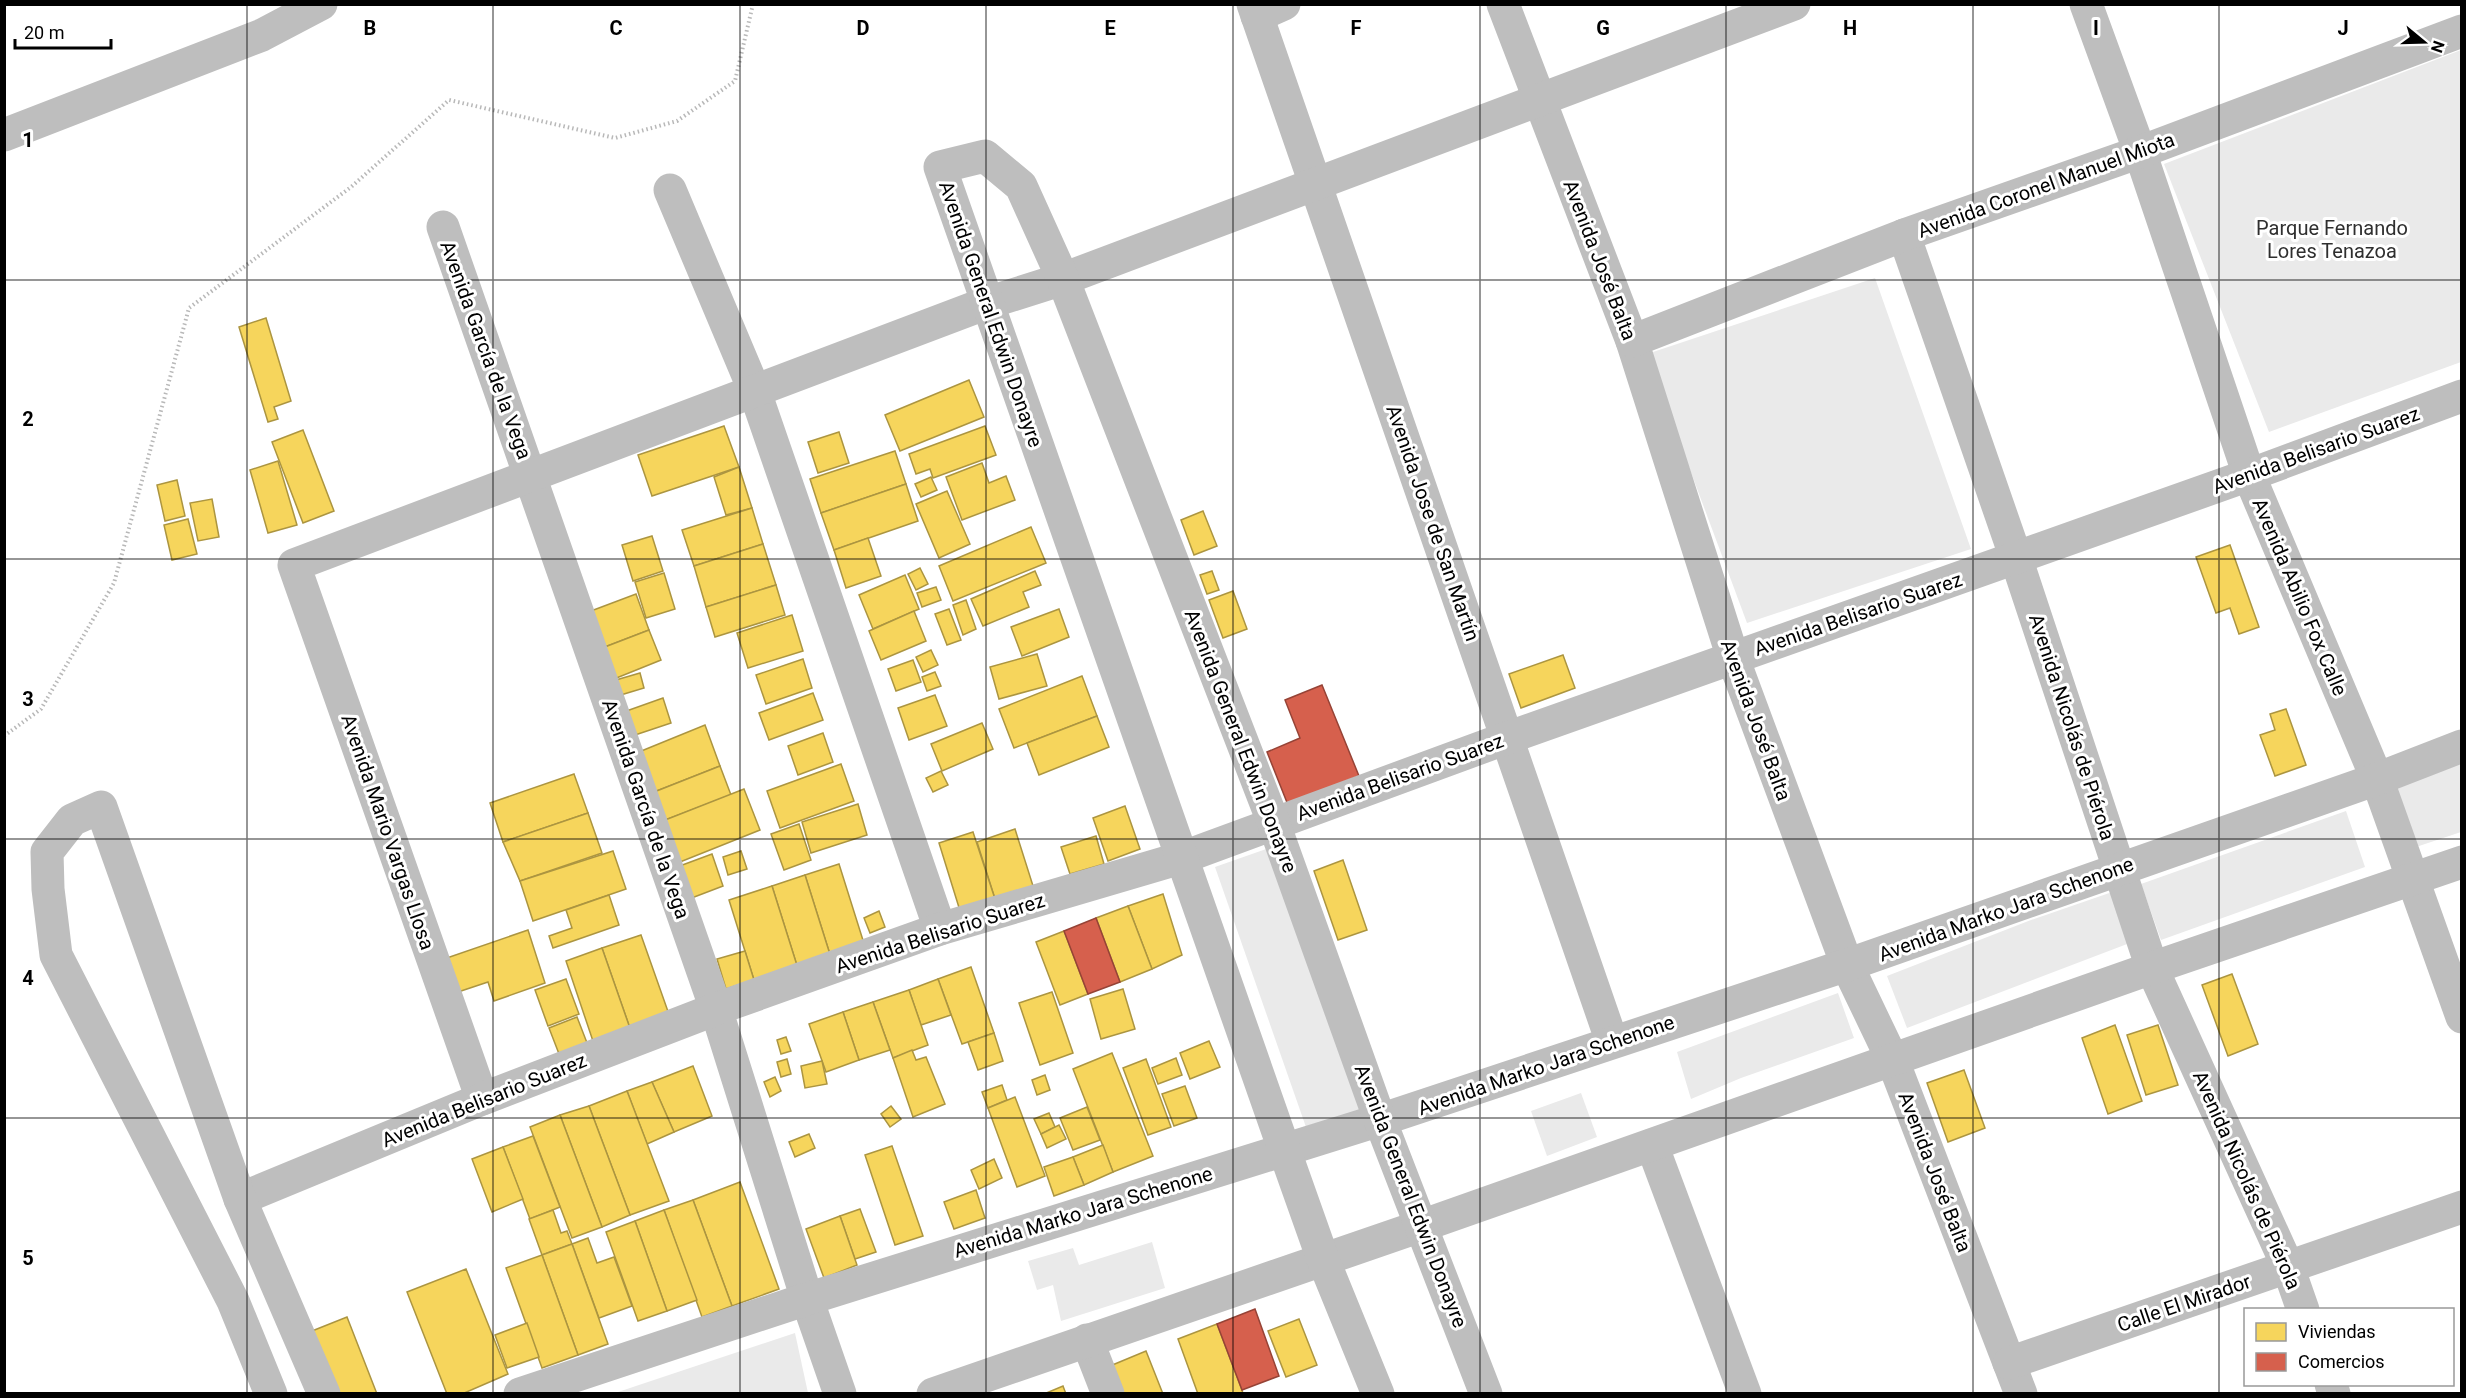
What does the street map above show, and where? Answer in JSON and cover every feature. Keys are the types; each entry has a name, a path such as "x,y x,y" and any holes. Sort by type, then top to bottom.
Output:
{"street":[{"path":"4,135 262,35 321,4"},
{"name":"Avenida José Balta","path":"1503,4 1632,341 1732,658 1847,965 1893,1061 2021,1394"},
{"path":"531,476 987,303 1063,279 1539,102 1794,4"},
{"name":"Avenida Abilio Fox Calle","path":"2086,4 2140,152 2249,475 2377,779 2462,1017"},
{"name":"Avenida Jose de San Martín","path":"1264,8 1315,185 1612,1042"},
{"name":"Avenida Coronel Manuel Miota","path":"1632,341 1904,235 2140,152 2462,31"},
{"name":"Avenida General Edwin Donayre","path":"1378,1394 1323,1259 940,167 985,156 1021,186 1063,279 1274,824 1380,1120 1486,1394"},
{"path":"670,190 754,392 940,929"},
{"name":"Avenida García de la Vega","path":"443,227 716,1009 807,1299 840,1394"},
{"name":"Avenida Nicolás de Piérola","path":"1904,235 2016,558 2152,968 2288,1267 2302,1308"},
{"name":"Avenida Belisario Suarez","path":"240,1199 482,1099 716,1009 940,929 1182,858 1507,738 2249,475 2462,396"},
{"name":"Avenida Mario Vargas Llosa","path":"482,1099 294,565 531,476"},
{"name":"Avenida Marko Jara Schenone","path":"520,1394 807,1299 1380,1120 1847,965 2377,779 2462,746"},
{"path":"271,1394 233,1301 56,955 48,889 47,852 72,820 101,807 240,1199 324,1394"},
{"path":"933,1394 2462,862"},
{"path":"1652,1145 1745,1394"},
{"name":"Calle El Mirador","path":"2009,1363 2462,1207"},
{"path":"1087,1340 1108,1394"}],"path":[{"path":"4,736 41,708 114,583 189,308 351,187 449,100 615,138 676,121 735,81 753,4"}],"green space":[{"name":"Parque Fernando Lores Tenazoa","path":"2461,50 2461,362 2269,432 2164,164"},
{"path":"1875,278 1971,549 1747,623 1647,354"},
{"path":"2461,763 2461,832 2407,850 2386,788"},
{"path":"2346,811 2365,867 2161,940 2141,884"},
{"path":"1269,848 1360,1111 1307,1130 1215,867"},
{"path":"2118,890 2135,941 1907,1028 1887,976 2031,920"},
{"path":"1838,993 1854,1038 1741,1078 1691,1099 1677,1052"},
{"path":"1581,1093 1597,1137 1547,1156 1531,1111"},
{"path":"1152,1242 1165,1288 1061,1321 1053,1285 1037,1290 1028,1261 1073,1248 1079,1265"},
{"path":"795,1333 808,1393 615,1393"}],"building: Viviendas":[{"path":"266,318 291,401 274,407 278,419 268,422 239,327"},
{"path":"969,380 984,417 900,451 885,415"},
{"path":"724,426 739,467 652,496 638,455"},
{"path":"985,426 996,455 933,478 930,469 916,474 909,454"},
{"path":"303,430 334,511 303,523 272,442"},
{"path":"839,432 849,463 818,473 808,442"},
{"path":"895,451 906,484 821,513 810,479"},
{"path":"278,461 297,525 268,533 250,470"},
{"path":"982,463 989,483 1006,476 1015,500 962,520 946,477"},
{"path":"739,467 752,508 726,515 714,477"},
{"path":"931,477 937,490 921,497 915,484"},
{"path":"177,480 185,516 165,521 157,485"},
{"path":"906,484 918,521 834,550 821,513"},
{"path":"947,491 970,544 939,558 916,504"},
{"path":"212,499 219,537 198,541 190,503"},
{"path":"752,508 763,544 694,566 682,530"},
{"path":"1203,511 1217,546 1194,555 1181,520"},
{"path":"188,519 197,554 172,560 164,525"},
{"path":"1031,527 1046,563 953,601 939,566"},
{"path":"652,536 663,571 633,581 622,545"},
{"path":"868,538 881,576 846,588 834,550"},
{"path":"763,544 776,585 706,607 694,566"},
{"path":"2230,545 2259,627 2239,634 2230,608 2216,613 2196,557"},
{"path":"920,568 928,584 916,590 908,574"},
{"path":"1035,571 1041,585 1023,592 1029,607 983,626 971,599"},
{"path":"1212,571 1219,590 1207,594 1200,575"},
{"path":"664,573 675,609 646,618 635,582"},
{"path":"905,575 919,609 873,629 859,595"},
{"path":"776,585 785,615 715,637 706,607"},
{"path":"936,587 941,600 922,607 917,593"},
{"path":"1233,591 1247,629 1223,638 1209,600"},
{"path":"636,594 649,630 597,650 583,614"},
{"path":"966,600 976,629 963,635 953,605"},
{"path":"949,609 961,640 947,645 935,614"},
{"path":"1059,609 1069,637 1022,656 1011,627"},
{"path":"914,611 926,641 881,660 869,631"},
{"path":"792,615 803,651 748,668 737,633"},
{"path":"649,630 661,660 609,681 597,650"},
{"path":"931,650 938,665 923,672 916,657"},
{"path":"1037,654 1047,686 999,699 990,667"},
{"path":"1563,655 1575,688 1521,708 1509,674"},
{"path":"803,659 812,688 766,704 756,675"},
{"path":"913,660 921,682 896,691 888,669"},
{"path":"935,672 941,686 927,691 922,677"},
{"path":"640,673 644,688 614,697 609,682"},
{"path":"1082,676 1097,716 1014,748 999,709"},
{"path":"813,693 823,720 769,740 759,713"},
{"path":"935,695 947,726 909,740 898,708"},
{"path":"663,698 671,723 626,738 618,714"},
{"path":"2286,709 2306,765 2275,776 2260,735 2275,730 2270,714"},
{"path":"1097,716 1109,747 1039,775 1027,743"},
{"path":"982,723 993,749 942,771 931,744"},
{"path":"705,725 720,766 649,794 634,754"},
{"path":"823,733 833,762 798,775 788,746"},
{"path":"841,764 854,801 780,828 767,791"},
{"path":"720,766 731,795 660,822 649,794"},
{"path":"941,771 948,785 933,792 926,778"},
{"path":"574,774 588,813 503,842 490,803"},
{"path":"744,789 760,830 675,864 660,822"},
{"path":"858,804 867,835 811,853 802,822"},
{"path":"1125,806 1140,849 1108,861 1093,818"},
{"path":"588,813 602,853 520,881 503,842"},
{"path":"799,824 811,860 784,870 771,834"},
{"path":"1015,829 1034,889 996,902 977,842"},
{"path":"973,832 996,902 961,914 939,843"},
{"path":"1096,836 1104,864 1070,874 1061,847"},
{"path":"613,851 626,889 533,921 520,881"},
{"path":"741,851 747,869 728,875 723,857"},
{"path":"712,854 723,886 689,899 677,867"},
{"path":"1343,860 1367,930 1338,940 1314,871"},
{"path":"839,864 867,953 833,964 805,875"},
{"path":"805,875 833,964 800,975 772,886"},
{"path":"772,886 800,975 754,980 729,900"},
{"path":"1163,894 1182,955 1152,969 1128,906"},
{"path":"609,895 619,925 553,948 549,936 572,928 566,910"},
{"path":"1128,906 1152,969 1120,982 1096,918"},
{"path":"879,911 885,927 870,933 864,918"},
{"path":"528,930 545,983 494,1001 488,982 452,994 441,960"},
{"path":"1064,931 1088,994 1060,1005 1036,942"},
{"path":"641,935 671,1020 632,1034 602,948"},
{"path":"602,948 632,1034 595,1047 566,961"},
{"path":"745,951 754,980 726,989 717,959"},
{"path":"971,967 994,1033 962,1044 938,979"},
{"path":"2232,974 2258,1044 2228,1056 2202,985"},
{"path":"566,979 579,1014 548,1026 535,990"},
{"path":"938,979 951,1015 921,1025 909,990"},
{"path":"1123,989 1135,1029 1101,1039 1090,999"},
{"path":"909,990 928,1045 893,1058 873,1002"},
{"path":"1052,992 1073,1053 1040,1065 1019,1003"},
{"path":"873,1002 890,1050 859,1060 843,1012"},
{"path":"843,1012 859,1060 826,1072 809,1024"},
{"path":"577,1017 589,1048 561,1059 549,1028"},
{"path":"2115,1025 2142,1101 2108,1114 2082,1038"},
{"path":"2158,1025 2178,1085 2146,1095 2127,1035"},
{"path":"994,1033 1003,1061 978,1070 968,1042"},
{"path":"786,1037 791,1051 781,1054 777,1040"},
{"path":"1209,1041 1220,1067 1190,1079 1180,1053"},
{"path":"912,1050 916,1060 926,1057 945,1104 913,1117 893,1058"},
{"path":"1112,1053 1153,1156 1113,1172 1073,1069"},
{"path":"1176,1058 1182,1075 1158,1084 1152,1068"},
{"path":"787,1059 791,1074 781,1077 777,1062"},
{"path":"1146,1059 1171,1127 1148,1135 1123,1068"},
{"path":"822,1061 827,1084 805,1088 801,1066"},
{"path":"693,1066 712,1116 674,1132 652,1082"},
{"path":"1964,1070 1985,1128 1948,1142 1927,1083"},
{"path":"1045,1075 1050,1090 1037,1095 1032,1080"},
{"path":"775,1077 781,1091 770,1097 764,1082"},
{"path":"652,1082 674,1132 647,1144 627,1091"},
{"path":"1002,1085 1007,1100 988,1108 982,1092"},
{"path":"1185,1086 1197,1118 1174,1126 1162,1094"},
{"path":"627,1091 669,1201 630,1215 589,1106"},
{"path":"1015,1097 1045,1176 1017,1187 988,1108"},
{"path":"589,1106 630,1215 602,1227 560,1115"},
{"path":"891,1106 901,1119 890,1127 881,1114"},
{"path":"1087,1107 1100,1140 1073,1150 1060,1118"},
{"path":"1049,1113 1055,1127 1041,1134 1034,1119"},
{"path":"560,1115 602,1227 572,1238 530,1127"},
{"path":"1059,1125 1066,1139 1047,1148 1041,1134"},
{"path":"809,1134 815,1148 795,1157 789,1142"},
{"path":"533,1136 560,1207 530,1219 503,1147"},
{"path":"1103,1145 1113,1172 1084,1185 1073,1157"},
{"path":"892,1146 923,1236 895,1245 865,1155"},
{"path":"503,1147 523,1199 492,1212 472,1159"},
{"path":"1073,1157 1084,1185 1054,1196 1044,1167"},
{"path":"994,1159 1002,1178 979,1189 971,1170"},
{"path":"740,1182 779,1289 732,1306 693,1200"},
{"path":"976,1190 985,1218 954,1229 944,1202"},
{"path":"693,1200 732,1306 702,1317 664,1210"},
{"path":"860,1209 876,1252 855,1259 840,1216"},
{"path":"553,1210 561,1233 567,1231 572,1244 542,1255 529,1219"},
{"path":"664,1210 697,1300 667,1311 635,1221"},
{"path":"840,1216 857,1265 824,1278 806,1229"},
{"path":"635,1221 667,1311 638,1321 606,1232"},
{"path":"588,1238 597,1263 614,1257 632,1306 599,1318 572,1244"},
{"path":"572,1244 608,1344 578,1355 542,1255"},
{"path":"542,1255 578,1355 542,1368 506,1268"},
{"path":"466,1269 508,1374 462,1394 447,1394 407,1292"},
{"path":"347,1317 377,1394 338,1394 312,1331"},
{"path":"1299,1319 1317,1365 1286,1377 1268,1331"},
{"path":"527,1323 539,1357 507,1368 495,1335"},
{"path":"1217,1324 1243,1394 1198,1394 1178,1339"},
{"path":"1146,1351 1163,1394 1121,1394 1110,1366"},
{"path":"1063,1386 1066,1394 1044,1394"}],"building: Comercios":[{"path":"1322,685 1359,776 1288,805 1267,752 1300,738 1285,700"},
{"path":"1096,918 1120,982 1088,994 1064,931"},
{"path":"1255,1309 1279,1376 1242,1390 1217,1324"}]}
